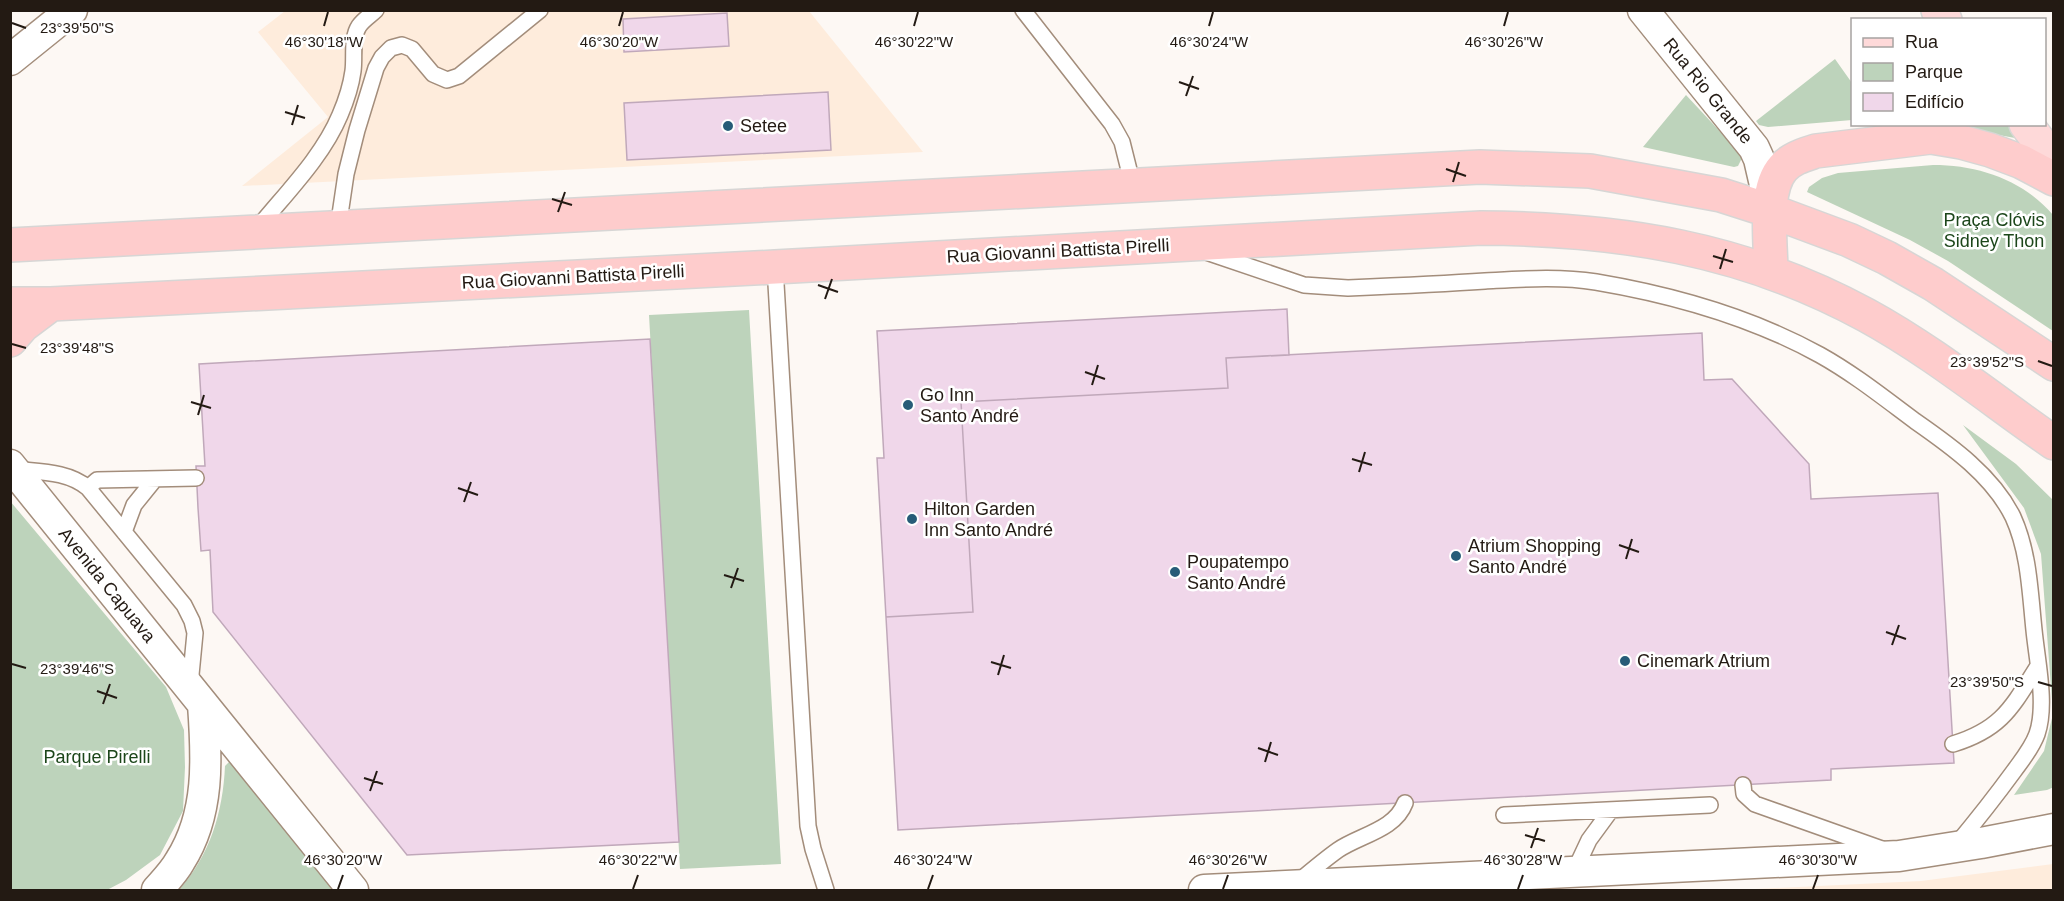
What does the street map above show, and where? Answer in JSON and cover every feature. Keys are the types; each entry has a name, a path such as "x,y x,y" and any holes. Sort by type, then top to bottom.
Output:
{"highway":[{"path":"1771,273 1772,190 1783,168 1798,156 1939,131 1961,142 2022,162 2054,179"},
{"path":"10,245 1480,167 1541,168 1590,171 1721,195 1849,240 1933,284 2054,364"},
{"name":"Rua Giovanni Battista Pirelli","path":"10,304 51,304 775,267 1481,228 1563,231 1669,243 1737,261 1815,290 1868,316 1907,340 2054,443"},
{"path":"10,340 23,325 51,304"}],"main road":[{"path":"2028,126 2054,160"}],"street":[{"path":"10,60 72,10"},
{"name":"Rua Rio Grande","path":"1643,10 1754,148 1759,159 1770,211"},
{"name":"Avenida Capuava","path":"12,467 353,891"},
{"path":"157,891 180,863 192,840 200,814 206,765 196,696"},
{"path":"1203,891 1899,856 2054,829"}],"lane":[{"path":"254,233 310,166 339,117 353,71 354,39 358,26 376,10"},
{"path":"338,228 346,174 354,141 376,68 382,57 391,48 402,45 412,49 433,74 447,80 459,76 540,10"},
{"path":"1023,10 1112,124 1122,142 1133,186"},
{"path":"1184,244 1304,285 1323,288 1550,278 1596,282 1718,311 1754,324 1822,356 1944,441 1985,479 2004,502 2012,515 2024,548 2038,666 2040,721 2031,747 1984,812 1954,847"},
{"path":"775,267 808,825 826,891"},
{"path":"12,467 66,476 93,484 196,478"},
{"path":"124,532 134,505 154,479"},
{"path":"93,484 124,532 184,606 192,621 195,633 196,696"},
{"path":"1953,744 1972,738 2004,717 2013,707 2038,666"},
{"path":"1743,785 1744,794 1755,804 1899,856"},
{"path":"1293,886 1340,849 1391,823 1402,812 1405,803"},
{"path":"1504,815 1710,806"},
{"path":"1574,872 1589,840 1611,810"}],"shaded area":[{"path":"285,11 809,11 923,152 242,186 328,117 258,32"},
{"path":"2053,864 2053,890 1735,890 1921,881"}],"green space":[{"path":"1835,59 1851,82 1851,120 1768,127 1759,125 1756,121"},
{"path":"1686,95 1740,153 1742,158 1738,166 1643,147"},
{"path":"1965,126 2015,126 2018,136 2015,138 1966,129"},
{"name":"Praça Clóvis Sidney Thon","path":"1933,165 1967,168 1999,177 2028,192 2053,215 2053,331 1948,261 1910,240 1807,192 1809,187 1822,178 1838,173"},
{"path":"749,310 781,864 680,869 649,315"},
{"path":"1963,425 2016,464 2053,500 2054,787 2047,790 2014,795 2044,751 2053,714 2041,554 2024,508"},
{"name":"Parque Pirelli","path":"10,501 166,687 184,730 183,811 160,855 126,880 107,890 11,890"},
{"path":"229,762 234,764 334,890 179,890 190,877 207,848 218,816 225,766"}],"building":[{"path":"727,13 729,46 624,52 623,19"},
{"name":"Setee","path":"828,92 831,150 627,160 624,103"},
{"path":"1287,309 1289,355 1226,358 1228,388 961,402 973,612 886,617 877,458 884,458 877,331"},
{"name":"Atrium Shopping Santo André","path":"1702,333 1704,380 1732,379 1809,464 1811,499 1938,493 1954,763 1831,769 1831,780 898,830 886,617 973,612 961,402 1228,388 1226,358"},
{"path":"650,339 679,842 407,855 213,612 210,550 201,551 198,508 196,466 205,466 199,364"}],"place":[{"name":"Setee","path":"728,126"},
{"name":"Go Inn Santo André","path":"908,405"},
{"name":"Hilton Garden Inn Santo André","path":"912,519"},
{"name":"Atrium Shopping Santo André","path":"1456,556"},
{"name":"Poupatempo Santo André","path":"1175,572"},
{"name":"Cinemark Atrium","path":"1625,661"}]}
